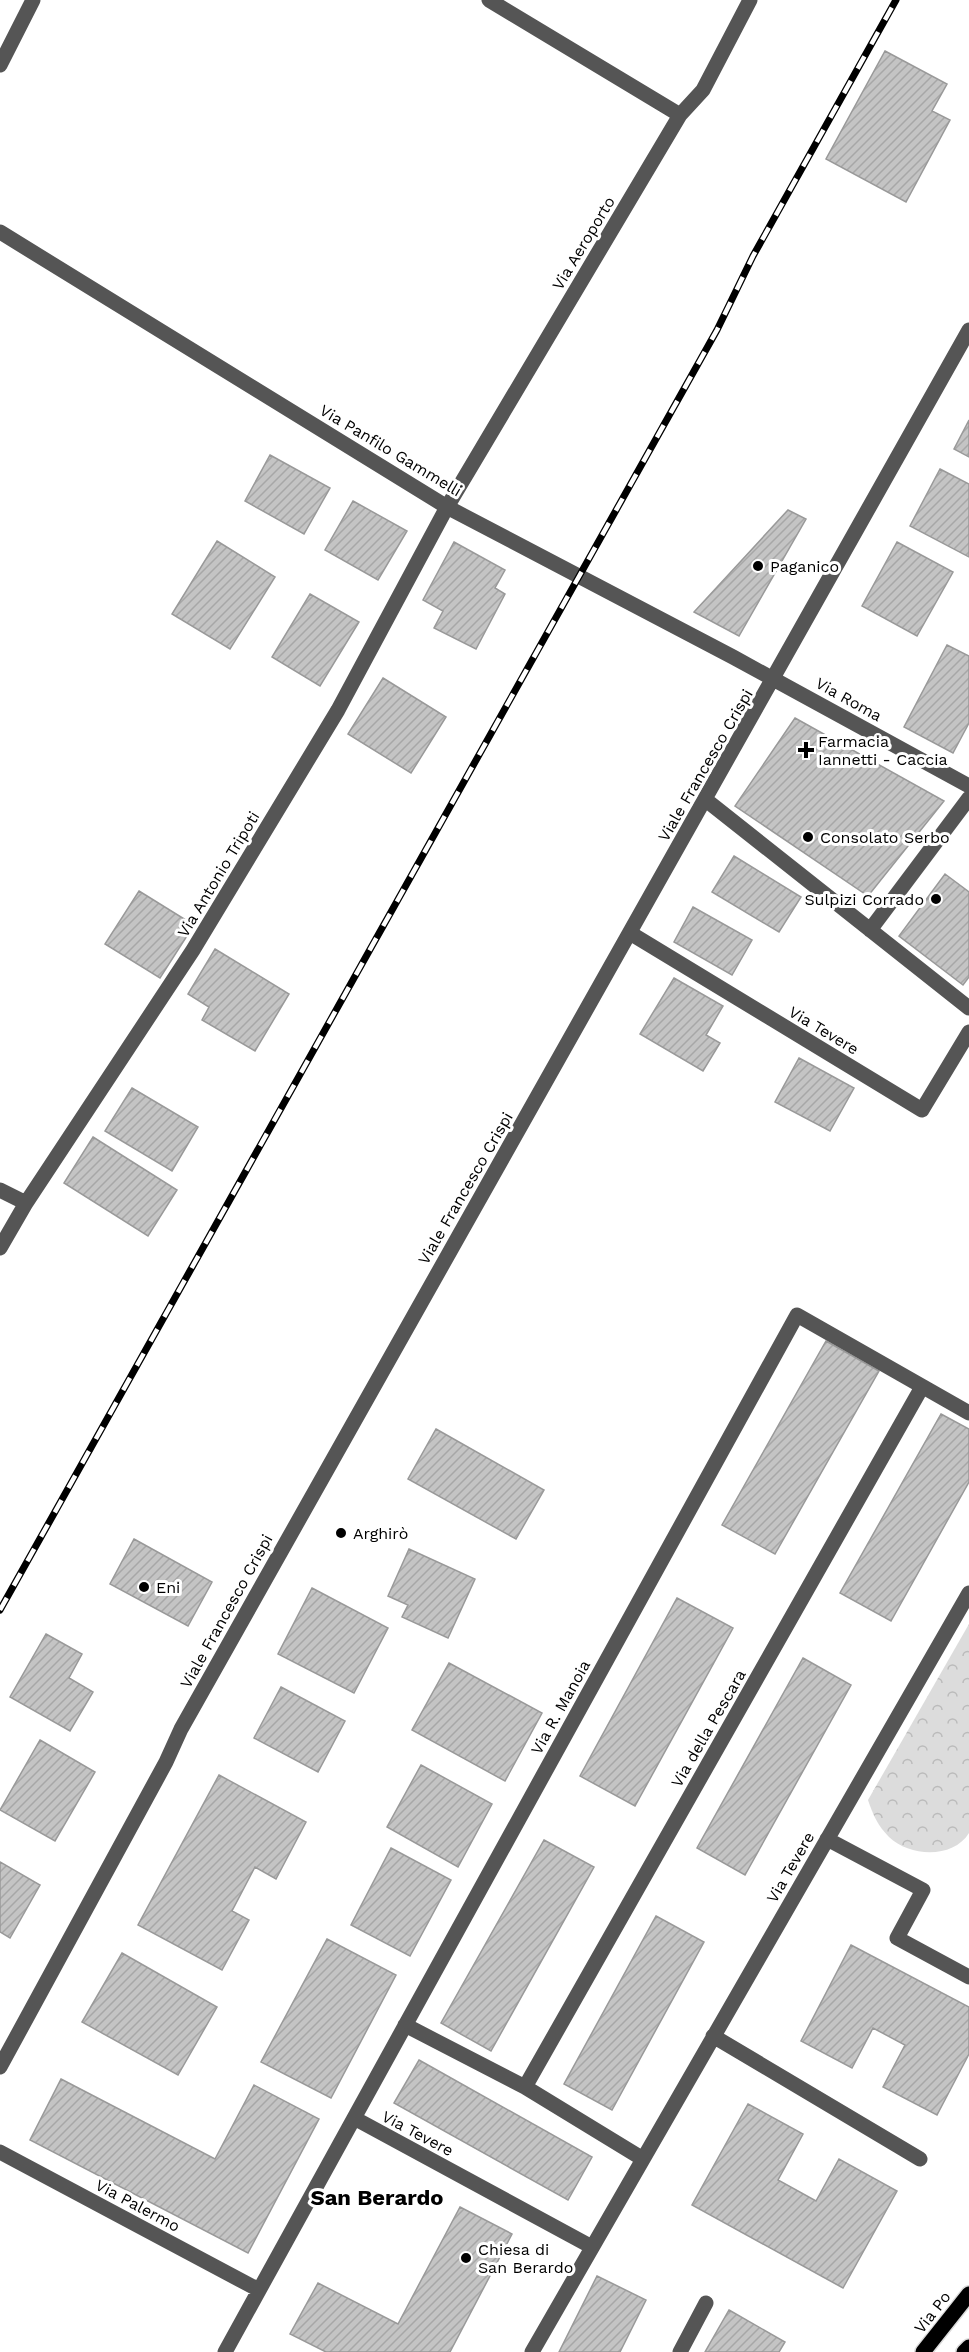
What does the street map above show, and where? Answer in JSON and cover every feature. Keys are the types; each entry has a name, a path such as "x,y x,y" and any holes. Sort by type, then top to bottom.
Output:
{"main road":[{"name":"Via Po","path":"923,2352 969,2294"},
{"path":"964,2352 969,2347"}],"street":[{"path":"0,64 33,0"},
{"path":"489,0 680,115"},
{"name":"Via Aeroporto","path":"447,507 680,115 703,90 750,0"},
{"name":"Via Panfilo Gammelli","path":"0,232 447,507 774,679"},
{"name":"Viale Francesco Crispi","path":"0,2067 166,1762 192,1708 969,330"},
{"name":"Via Antonio Tripoti","path":"0,1248 26,1203 193,950 338,710 447,507"},
{"name":"Via Roma","path":"774,679 969,786"},
{"path":"870,930 969,798"},
{"path":"705,800 969,1008"},
{"name":"Via Tevere","path":"630,933 922,1110 969,1032"},
{"path":"0,1190 26,1203"},
{"name":"Via R. Manoia","path":"225,2352 796,1315 969,1413"},
{"name":"Via della Pescara","path":"525,2087 922,1387"},
{"name":"Via Tevere","path":"532,2352 969,1593"},
{"path":"827,1839 923,1890 897,1938 969,1977"},
{"path":"405,2025 525,2087 643,2159"},
{"path":"714,2036 920,2159"},
{"name":"Via Tevere","path":"354,2118 592,2247"},
{"name":"Via Palermo","path":"0,2152 259,2290"},
{"path":"680,2352 706,2303"}],"green space":[{"path":"969,1624 969,1833 953,1847 942,1851 919,1851 898,1844 889,1837 876,1820 868,1800"}],"building":[{"path":"885,51 947,84 932,111 950,120 906,202 826,159"},
{"path":"969,420 969,457 954,449"},
{"path":"270,455 330,488 304,534 245,501"},
{"path":"940,469 969,484 969,557 910,526"},
{"path":"353,501 407,531 378,580 325,550"},
{"name":"Paganico","path":"788,510 806,519 739,636 694,612"},
{"path":"217,541 275,577 230,649 172,614"},
{"path":"454,542 505,570 495,588 505,594 476,649 434,628 443,611 423,600"},
{"path":"897,542 953,572 917,636 862,606"},
{"path":"310,594 359,622 320,686 272,657"},
{"path":"947,645 969,656 969,723 953,753 904,727"},
{"path":"383,678 446,717 411,773 348,734"},
{"path":"795,718 944,801 868,896 735,806"},
{"path":"734,856 801,897 779,932 712,892"},
{"path":"945,874 969,892 969,977 963,985 899,936"},
{"path":"139,891 194,925 160,978 105,944"},
{"path":"693,907 752,940 732,975 674,942"},
{"path":"215,949 289,994 255,1051 202,1020 209,1007 188,994"},
{"path":"674,978 723,1006 706,1035 720,1043 703,1071 640,1034"},
{"path":"799,1058 854,1088 830,1131 775,1102"},
{"path":"132,1088 198,1127 172,1171 105,1131"},
{"path":"93,1137 177,1190 148,1236 64,1183"},
{"path":"826,1341 879,1371 775,1554 722,1525"},
{"path":"941,1414 969,1429 969,1482 891,1621 840,1593"},
{"path":"436,1429 544,1490 516,1539 408,1479"},
{"path":"134,1539 212,1582 188,1626 110,1584"},
{"path":"409,1549 475,1579 448,1638 402,1617 408,1605 388,1596"},
{"path":"312,1588 388,1628 354,1693 278,1654"},
{"path":"677,1598 733,1628 635,1806 580,1776"},
{"path":"46,1634 82,1654 69,1678 93,1692 70,1731 10,1697"},
{"path":"803,1658 851,1685 745,1875 697,1848"},
{"path":"449,1663 542,1713 505,1781 412,1730"},
{"path":"281,1687 345,1721 318,1772 254,1738"},
{"path":"40,1740 95,1772 55,1841 0,1810"},
{"path":"421,1765 492,1804 458,1867 387,1827"},
{"path":"219,1775 306,1822 276,1879 255,1867 232,1911 249,1920 222,1970 138,1925"},
{"path":"544,1840 594,1867 491,2051 441,2023"},
{"path":"391,1848 451,1880 410,1956 351,1925"},
{"path":"0,1862 40,1885 10,1938 0,1932"},
{"path":"656,1916 704,1942 612,2110 564,2084"},
{"path":"327,1939 396,1975 331,2098 261,2062"},
{"path":"851,1945 969,2007 969,2054 937,2115 883,2087 905,2045 873,2028 852,2068 801,2041"},
{"path":"122,1953 217,2007 178,2075 82,2022"},
{"path":"419,2060 592,2157 568,2200 394,2103"},
{"path":"61,2079 215,2159 254,2085 319,2119 248,2253 30,2140"},
{"path":"748,2104 803,2134 778,2180 816,2201 839,2159 897,2191 843,2288 692,2205"},
{"name":"Chiesa di San Berardo","path":"460,2207 512,2234 450,2352 326,2352 290,2334 318,2283 398,2324"},
{"path":"597,2276 646,2300 620,2352 559,2352"},
{"path":"729,2310 785,2342 779,2352 705,2352"}],"railway":[{"path":"0,1610 717,330 753,256 896,0"}],"place":[{"name":"Paganico","path":"758,566"},
{"name":"Farmacia Iannetti - Caccia","path":"806,750"},
{"name":"Consolato Serbo","path":"808,837"},
{"name":"Sulpizi Corrado","path":"936,899"},
{"name":"Arghirò","path":"341,1533"},
{"name":"Eni","path":"144,1587"},
{"name":"Chiesa di San Berardo","path":"466,2258"}],"district":[{"name":"San Berardo","path":"377,2197"}]}
